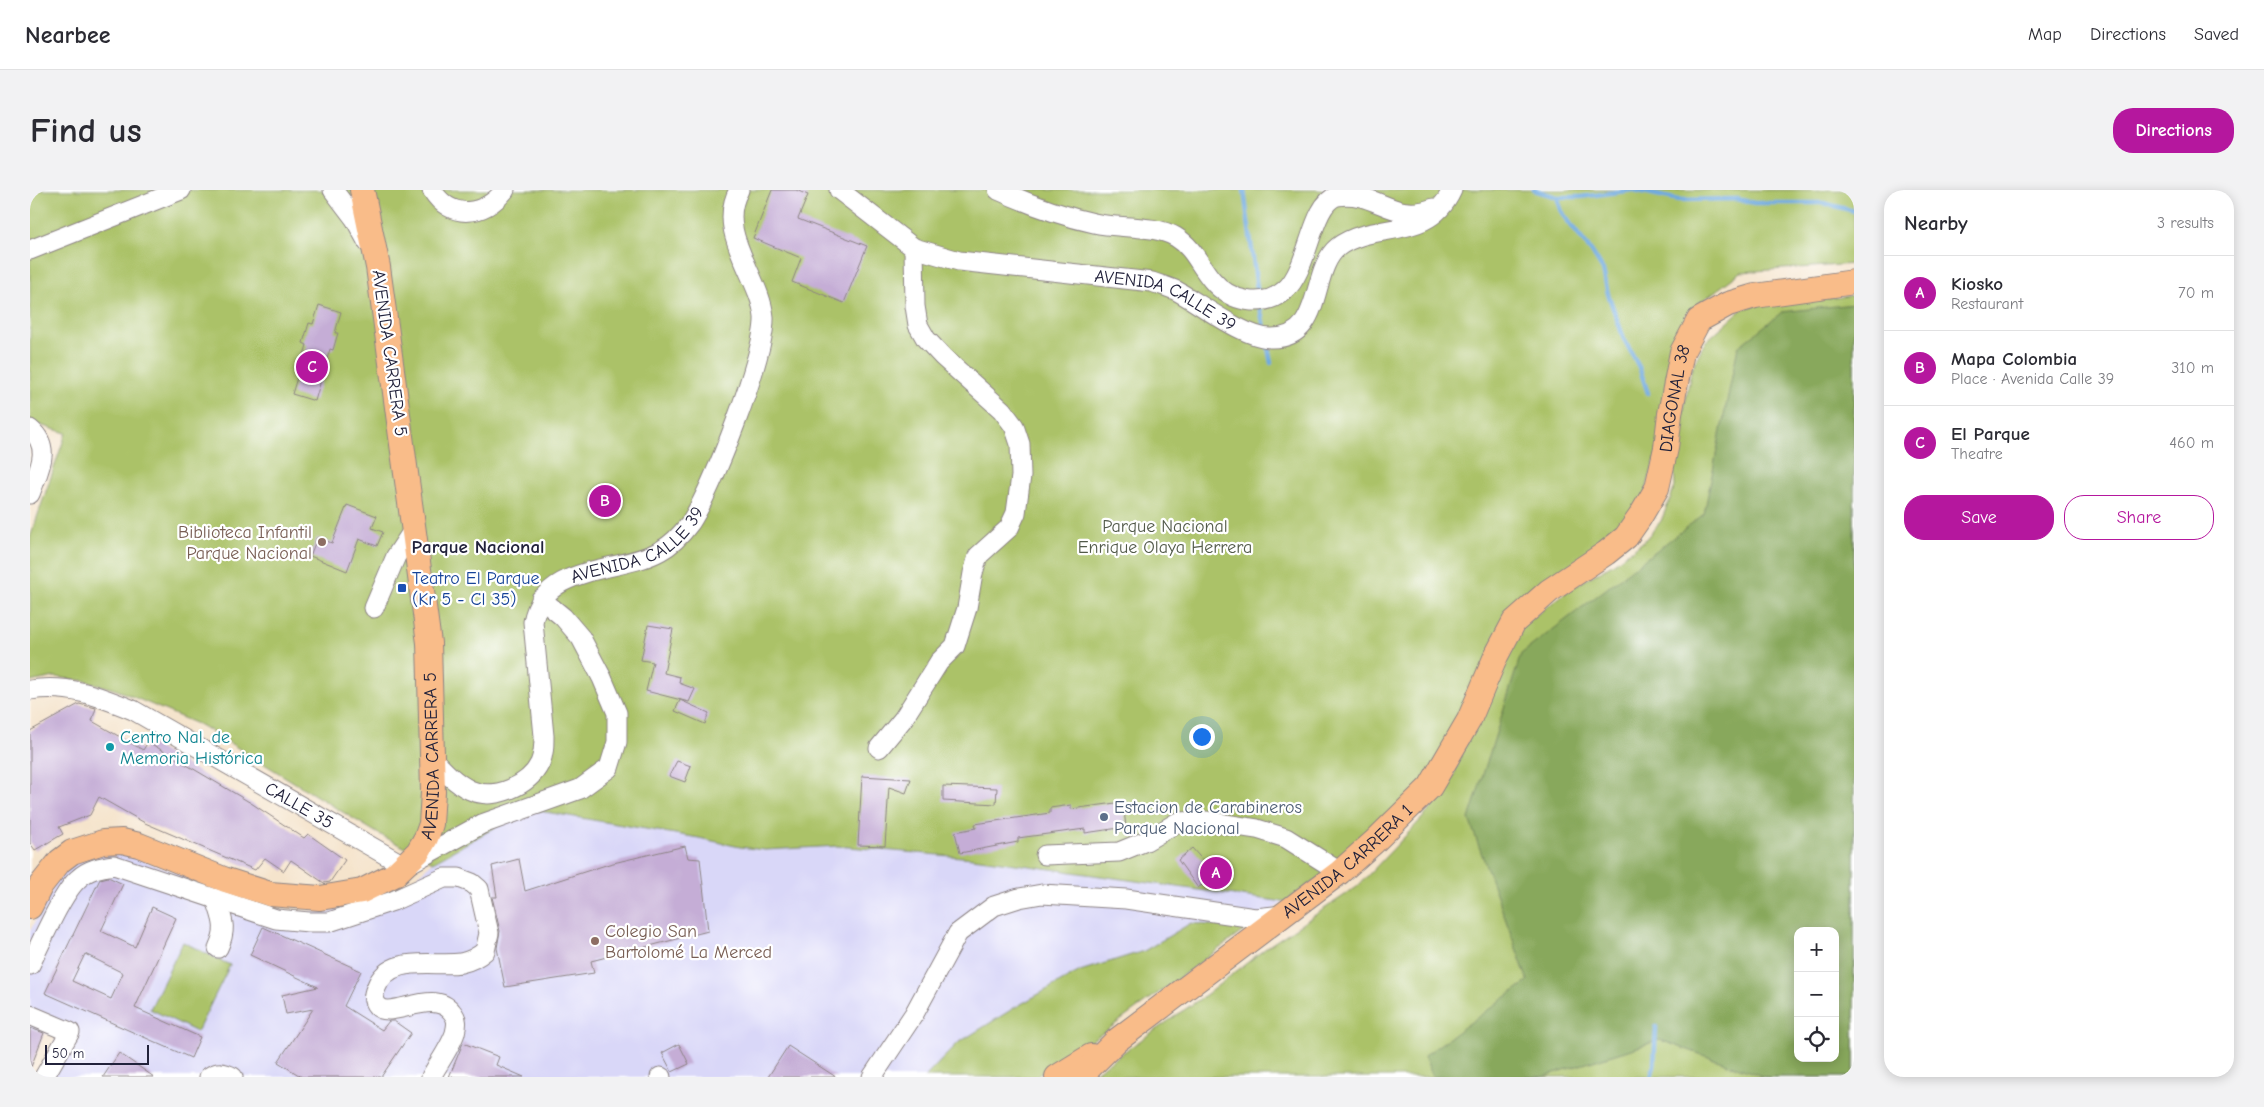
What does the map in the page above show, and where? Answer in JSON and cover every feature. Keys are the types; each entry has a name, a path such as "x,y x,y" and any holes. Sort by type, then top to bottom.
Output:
{"main road":[{"name":"AVENIDA CARRERA 5","path":"30,907 41,885 60,861 72,852 103,842 122,841 139,845 249,889 294,897 320,898 362,891 394,875 418,852 426,838 431,824 433,792 428,644 378,267 362,190"},
{"name":"DIAGONAL 38","path":"1549,592 1626,537 1657,488 1666,448 1670,414 1682,352 1699,320 1728,304 1755,296 1854,282"},
{"name":"AVENIDA CARRERA 1","path":"1080,1077 1116,1041 1340,872 1374,842 1430,787 1469,720 1496,656 1514,622 1549,592"},
{"path":"1057,1077 1116,1041"}],"street":[{"path":"30,250 182,190"},
{"path":"333,190 361,230 378,267"},
{"path":"432,190 444,206 466,211 480,210 496,201 505,190"},
{"name":"AVENIDA CALLE 39","path":"541,599 546,592 563,581 584,573 631,562 659,552 675,541 701,506 733,426 761,348 764,317 758,292 734,232 734,205 739,190"},
{"name":"AVENIDA CALLE 39","path":"839,190 914,248 959,262 1152,282 1176,291 1210,313 1266,338 1288,334 1306,321 1312,311 1326,263 1337,248 1354,238 1393,231 1428,218 1448,197"},
{"name":"AVENIDA CALLE 39","path":"998,190 1017,199 1096,224 1155,231 1174,236 1192,249 1212,280 1223,290 1242,300 1260,302 1276,296 1287,289 1295,279 1305,258 1319,216 1325,205 1334,197 1350,193 1362,193 1392,208 1406,212 1420,212 1448,197"},
{"path":"879,748 903,719 939,662 955,646 967,608 978,556 1009,528 1016,513 1021,476 1020,444 1014,426 1002,410 926,340 918,324 915,306 914,248"},
{"path":"30,429 38,436 42,444 42,461 30,494"},
{"path":"374,608 396,556 414,529"},
{"path":"404,866 482,824 580,789 597,779 609,768 617,742 617,713 602,678 580,638 563,617 541,599 535,608 533,622 544,752 535,770 528,779 514,787 496,793 484,794 471,791 457,782 432,758"},
{"name":"CALLE 35","path":"30,690 70,688 86,692 154,721 404,866"},
{"path":"1045,854 1119,852 1146,841 1178,822 1205,821 1257,829 1286,838 1340,872"},
{"path":"33,951 68,891 78,878 94,869 114,865 276,920 329,922 394,901 444,878 459,878 472,883 479,889 489,932 485,951 475,958 461,963 416,962 394,968 379,979 373,996 375,1004 380,1009 429,1002 447,1006 454,1013 457,1022 454,1035 431,1077"},
{"path":"872,1077 914,1014 958,933 994,906 1019,898 1042,894 1126,899 1203,912 1255,918 1283,915"},
{"path":"216,899 224,928 224,936 218,948"},
{"path":"30,1015 70,1032 44,1077"},
{"path":"209,1077 215,1073 224,1072 233,1077"}],"shaded area":[{"name":"Colegio San Bartolomé La Merced","path":"528,809 699,838 740,847 765,850 838,846 973,858 1284,902 1246,929 1191,923 1144,951 1080,971 1014,1008 958,1043 925,1077 37,1077 57,1037 30,1028 30,931 60,874 75,863 105,853 127,854 277,911 323,912 362,904 409,883 433,862"}],"green space":[{"name":"Parque Nacional Enrique Olaya Herrera","path":"30,190 1854,190 1854,264 1741,272 1686,313 1656,456 1642,503 1615,537 1544,586 1433,777 1376,838 1284,902 973,858 838,846 765,850 740,847 699,838 528,809 433,862 377,833 202,726 117,690 86,681 55,677 30,682 30,538 66,433 30,422"},
{"path":"1854,295 1854,1077 1088,1077 1207,994 1270,945 1357,887 1448,791 1461,756 1515,631 1572,588 1614,563 1644,541 1661,521 1675,487 1674,466 1691,371 1704,343 1742,309 1769,302 1822,300"},
{"path":"1854,304 1854,1077 1765,1077 1660,1040 1542,1077 1433,1077 1424,1056 1528,981 1469,819 1521,654 1704,514 1738,347 1782,312"},
{"path":"1191,923 1246,929 1106,1031 1034,1077 925,1077 958,1043 1014,1008 1080,971 1144,951"},
{"path":"183,942 230,965 197,1032 150,1009"}],"building":[{"path":"772,190 796,190 808,195 798,219 867,246 844,303 792,282 801,258 753,238"},
{"path":"319,305 341,312 335,333 338,333 333,350 330,349 315,401 292,394 307,345 303,343 309,323 313,324"},
{"name":"Biblioteca Infantil Parque Nacional","path":"347,505 377,516 372,528 383,532 377,546 359,539 347,571 310,556 317,538 332,543"},
{"path":"648,625 673,629 664,673 680,677 679,683 695,689 689,702 646,691 653,662 641,660"},
{"path":"680,700 709,713 705,724 675,711"},
{"path":"79,704 96,708 92,721 143,750 148,742 251,803 304,838 308,834 345,860 330,882 324,883 291,860 284,871 265,858 255,870 145,823 99,797 90,815 59,827 63,834 35,850 30,843 30,731"},
{"path":"677,761 691,766 685,782 669,776"},
{"path":"862,776 911,779 906,793 889,787 885,846 858,845"},
{"path":"943,786 997,788 996,804 943,801"},
{"path":"1123,802 1126,827 1085,833 1085,829 1018,838 1018,842 960,853 955,832 976,828 975,824 1050,813 1050,808 1071,805 1071,809"},
{"path":"685,846 688,858 700,859 708,931 591,961 594,973 505,987 497,948 500,931 492,897 497,897 492,866 519,859 525,891 609,864"},
{"path":"1192,848 1206,864 1210,862 1218,872 1198,888 1178,860"},
{"path":"108,877 123,884 101,931 135,947 152,907 176,918 135,1008 200,1037 191,1058 45,993 100,879","holes":["85,954 123,973 111,999 72,981"]},
{"path":"263,927 361,971 344,1006 382,1030 389,1021 394,1021 411,1033 381,1077 302,1077 278,1062 313,1009 286,1014 282,995 318,987 250,955"},
{"path":"30,1028 44,1033 31,1067 30,1067"},
{"path":"463,1043 499,1057 496,1065 524,1077 449,1077"},
{"path":"679,1044 689,1064 672,1072 662,1053"},
{"path":"788,1046 836,1077 768,1077"},
{"path":"119,1053 154,1077 103,1077"}],"waterway":[{"path":"1244,190 1258,296"},
{"path":"1534,190 1557,197 1580,197 1633,190"},
{"path":"1634,190 1679,200 1737,199 1754,203 1823,203 1854,211"},
{"path":"1557,197 1563,215 1592,252 1603,270 1608,294 1624,339 1639,367 1648,393"},
{"path":"1260,307 1265,333"},
{"path":"1267,343 1271,363"},
{"path":"1651,1077 1654,1066 1656,1027"}],"place":[{"name":"El Parque","path":"312,367"},
{"name":"Mapa Colombia","path":"605,501"},
{"name":"Biblioteca Infantil Parque Nacional","path":"322,542"},
{"name":"Teatro El Parque (Kr 5 - Cl 35)","path":"402,588"},
{"name":"Centro Nal. de Memoria Histórica","path":"110,747"},
{"name":"Estacion de Carabineros Parque Nacional","path":"1104,817"},
{"name":"Kiosko","path":"1216,873"},
{"name":"Colegio San Bartolomé La Merced","path":"595,941"}],"district":[{"name":"Parque Nacional","path":"478,546"}]}
